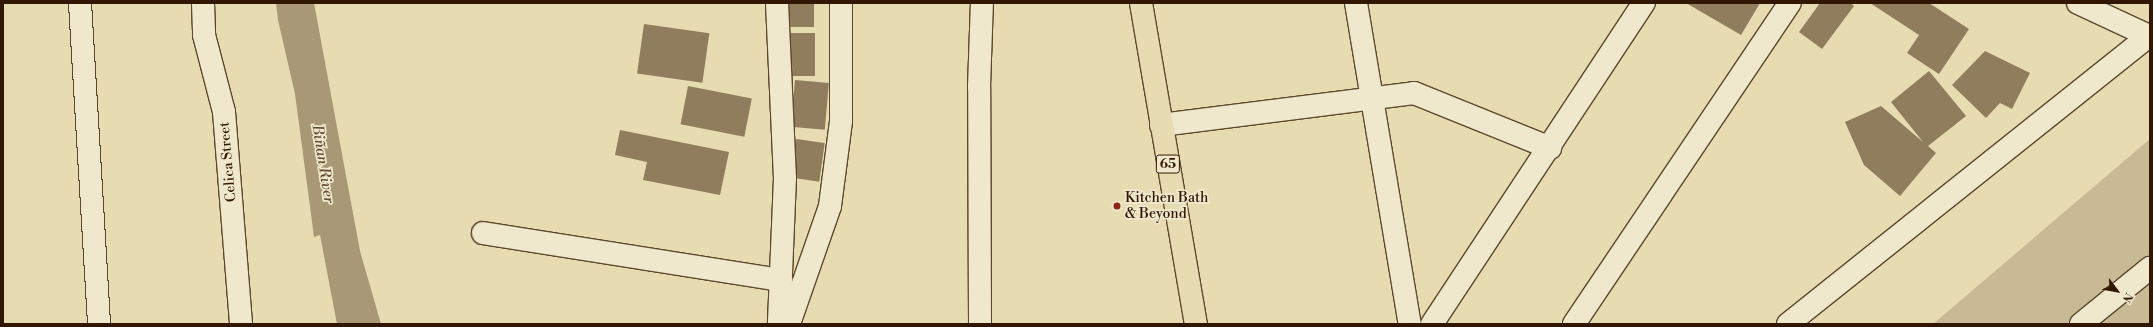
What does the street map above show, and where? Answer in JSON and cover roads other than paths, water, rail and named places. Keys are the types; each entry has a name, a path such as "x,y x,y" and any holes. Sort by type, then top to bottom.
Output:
{"highway":[{"name":"65","path":"1141,3 1196,324"}],"street":[{"path":"80,3 100,324"},
{"name":"Celica Street","path":"203,3 204,35 224,112 241,324"},
{"path":"777,3 785,178 779,324"},
{"path":"789,324 830,206 841,120 841,3"},
{"path":"980,324 979,87 982,3"},
{"path":"1356,3 1410,324"},
{"path":"1432,324 1550,148 1644,3"},
{"path":"1574,324 1790,3"},
{"path":"1788,324 2149,35 2078,3"},
{"path":"1161,125 1414,93 1550,148"},
{"path":"483,233 780,280"},
{"path":"2080,324 2150,268"}],"water":[{"name":"Biñan River","path":"276,3 314,3 360,251 381,324 337,324 320,235 314,237 295,94 278,20"}],"place":[{"name":"Kitchen Bath & Beyond","path":"1117,206"}]}
